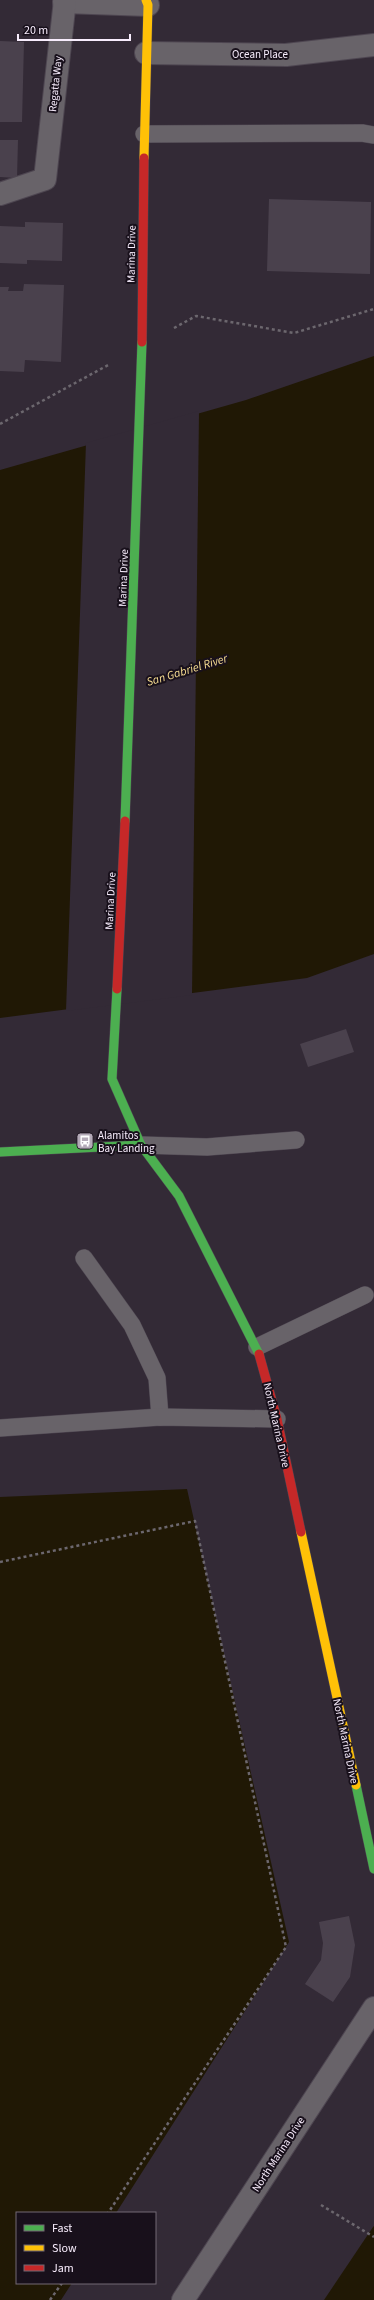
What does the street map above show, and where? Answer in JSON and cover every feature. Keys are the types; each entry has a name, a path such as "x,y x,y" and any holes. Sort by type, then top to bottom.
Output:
{"main road":[{"name":"Marina Drive","path":"141,1145 112,1079 124,856 142,372 144,134 148,2"},
{"path":"0,1152 141,1145"},
{"name":"North Marina Drive","path":"141,1145 180,1196 257,1347 277,1419 374,1869"}],"street":[{"name":"Regatta Way","path":"0,194 45,179 64,1 148,2"},
{"name":"Ocean Place","path":"146,53 286,55 374,45"},
{"name":"North Marina Drive","path":"183,2300 374,2008"}],"lane":[{"path":"144,134 362,133 374,135"},
{"path":"141,1145 208,1147 296,1140"},
{"path":"84,1258 132,1325 157,1378 160,1417"},
{"path":"257,1347 365,1295"},
{"path":"0,1428 160,1417 277,1419"}],"path":[{"path":"184,322 196,316 294,333 374,309"},
{"path":"0,424 107,366"},
{"path":"0,1562 194,1521 286,1947 109,2212"},
{"path":"321,2205 374,2237"},
{"path":"50,2300 61,2284"}],"water":[{"name":"San Gabriel River","path":"374,356 374,954 307,978 0,1018 0,470 246,400"},
{"path":"187,1489 289,1942 117,2212 16,2212 16,2284 71,2284 61,2300 0,2300 0,1497"},
{"path":"374,2226 374,2300 324,2300 373,2227"}],"pier":[{"path":"199,411 192,995 66,1011 86,443"}],"building":[{"path":"0,41 24,42 22,122 0,122"},
{"path":"0,140 18,140 17,178 0,177"},
{"path":"269,199 371,202 370,274 267,271"},
{"path":"25,222 63,223 62,261 27,260 27,264 0,263 0,226 25,227"},
{"path":"24,284 64,285 61,362 25,360 24,372 0,371 0,287 9,287 8,291 23,291"},
{"path":"346,1029 354,1052 308,1067 300,1044"},
{"path":"349,1916 355,1945 350,1977 333,2002 305,1984 321,1960 323,1943 319,1922"}],"traffic: fast":[{"path":"125,821 142,342"},
{"path":"117,989 112,1079 141,1145 179,1196 259,1354"},
{"path":"0,1152 141,1145"},
{"path":"356,1785 374,1869"}],"traffic: slow":[{"path":"144,158 148,5 146,0"},
{"path":"301,1532 356,1785"}],"traffic: jam":[{"path":"142,342 144,158"},
{"path":"117,989 125,821"},
{"path":"259,1354 277,1419 301,1532"}],"place":[{"name":"Alamitos Bay Landing","path":"85,1141"}]}
